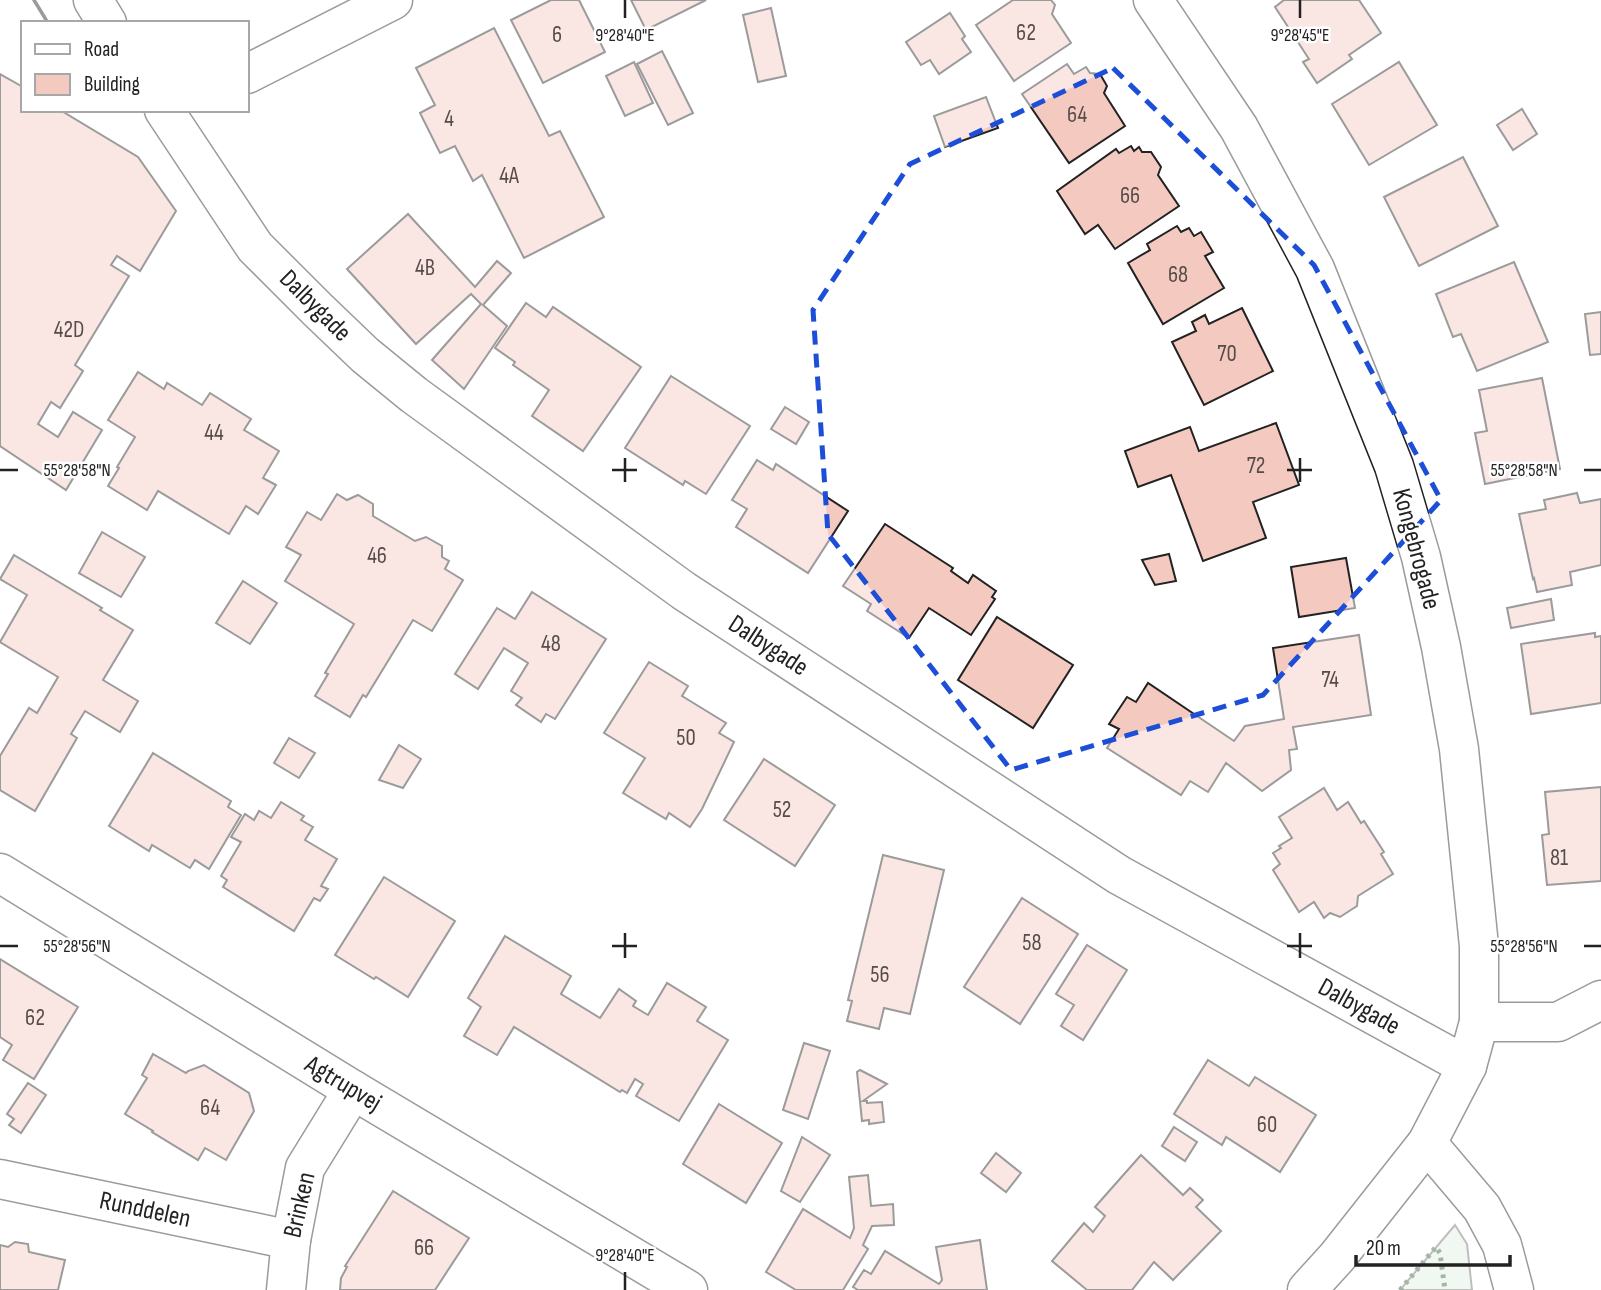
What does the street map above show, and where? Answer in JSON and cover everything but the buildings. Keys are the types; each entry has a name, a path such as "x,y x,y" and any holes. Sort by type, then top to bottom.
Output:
{"street":[{"path":"93,0 106,21"},
{"path":"248,73 393,0"},
{"name":"Kongebrogade","path":"1153,0 1239,128 1315,269 1394,467 1421,557 1441,647 1459,749 1479,946 1479,1022 1466,1066 1427,1143 1337,1257 1307,1290"},
{"name":"Dalbygade","path":"169,112 255,247 365,355 414,396 684,591 1108,867 1466,1066"},
{"name":"Agtrupvej","path":"0,873 688,1290"},
{"path":"1479,1022 1558,1022 1601,1000"},
{"name":"Brinken","path":"286,1290 291,1240 305,1168 354,1090"},
{"path":"1427,1143 1482,1208 1503,1245 1514,1290"},
{"name":"Runddelen","path":"0,1179 291,1240"}],"highlighted area":[{"path":"1113,68 1314,265 1441,500 1263,695 1011,770 828,534 813,310 910,164"}],"green space":[{"path":"1455,1225 1467,1244 1472,1290 1400,1290"}],"hedge":[{"path":"1400,1290 1436,1247 1440,1253 1445,1290"}],"wall":[{"path":"34,0 47,21"}]}
